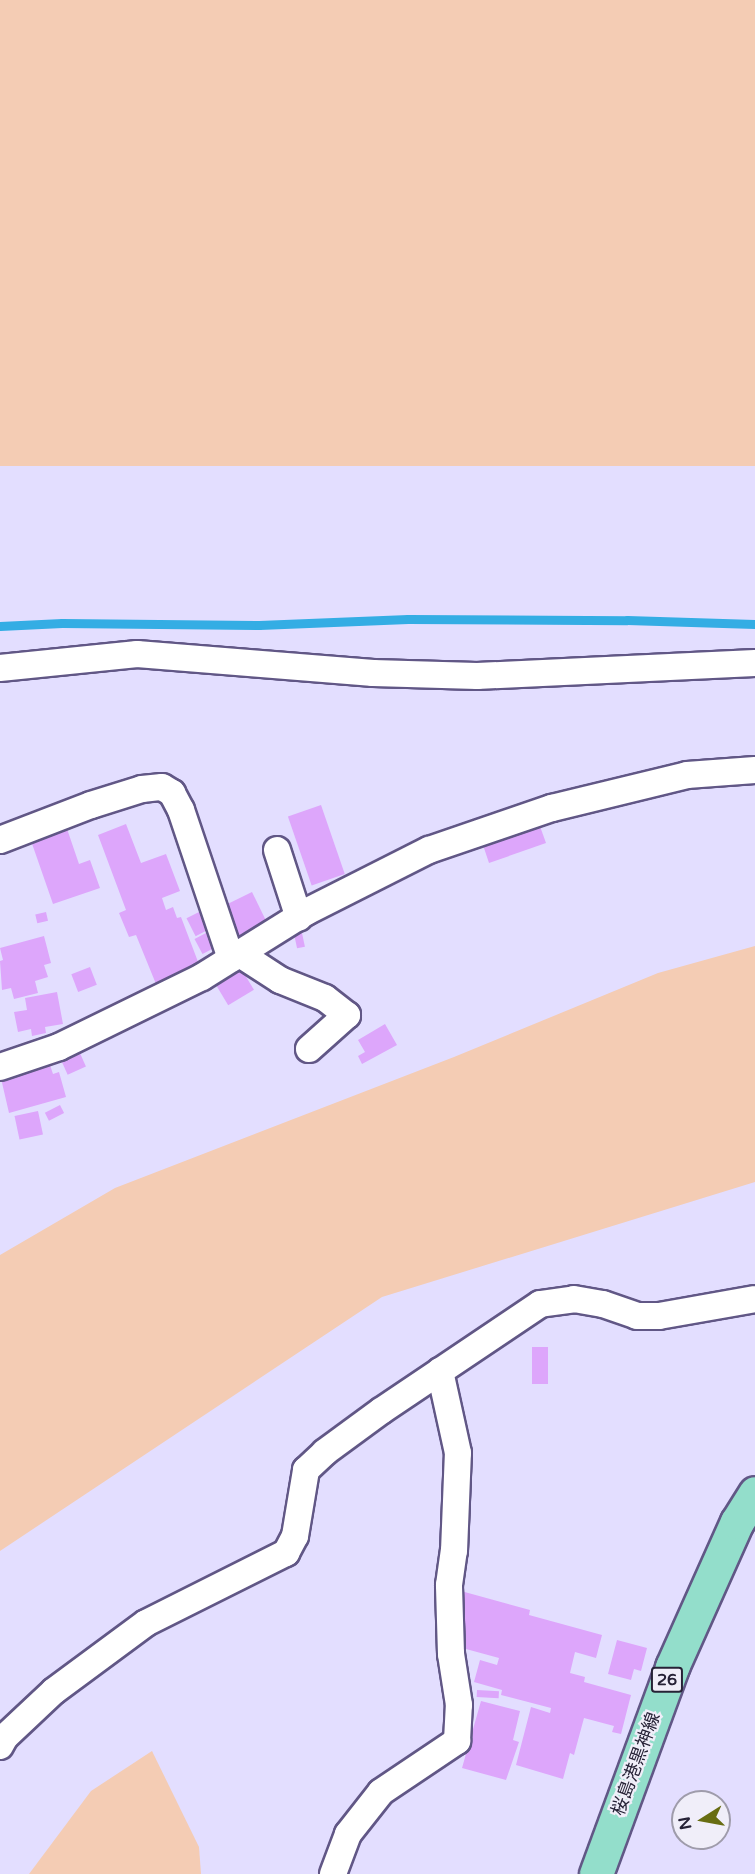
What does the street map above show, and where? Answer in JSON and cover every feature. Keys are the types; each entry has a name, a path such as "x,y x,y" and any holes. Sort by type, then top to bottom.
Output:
{"main road":[{"name":"桜島港黒神線","path":"596,1874 672,1666 736,1522 755,1493"}],"street":[{"path":"0,668 137,654 373,673 477,676 755,663"},
{"path":"0,1067 59,1047 202,977 299,918 429,850 552,808 687,775 755,770"},
{"path":"0,840 91,805 142,789 162,787 172,793 181,810 235,956 280,980 325,998 347,1015 309,1048"},
{"path":"277,850 299,918"},
{"path":"2,1739 54,1691 146,1623 286,1553 295,1536 306,1470 325,1452 540,1304 574,1299 603,1304 637,1316 659,1316 755,1299"},
{"path":"333,1874 348,1834 381,1792 457,1741 459,1705 451,1654 449,1585 454,1551 458,1453 440,1371"}],"shaded area":[{"path":"0,0 755,0 755,466 0,466"},
{"path":"755,946 755,1182 382,1297 0,1551 0,1255 115,1188 454,1057 658,973"},
{"path":"152,1751 199,1847 201,1874 29,1874 91,1791"}],"building":[{"path":"321,805 345,874 312,885 288,816"},
{"path":"537,818 546,843 489,863 483,845"},
{"path":"65,823 79,864 90,860 100,888 53,904 29,835"},
{"path":"126,824 141,863 166,854 180,891 162,898 166,910 173,907 177,918 181,917 200,967 156,984 136,935 129,937 119,913 126,910 98,835"},
{"path":"252,892 268,925 238,940 221,907"},
{"path":"46,912 48,921 37,923 35,914"},
{"path":"199,912 208,930 196,936 187,918"},
{"path":"206,933 214,948 203,954 195,939"},
{"path":"302,933 305,947 297,948 294,935"},
{"path":"44,936 51,963 44,965 48,977 35,981 38,993 14,999 11,988 2,990 0,961 3,960 0,948"},
{"path":"239,965 254,990 228,1005 213,980"},
{"path":"90,967 97,985 78,992 71,974"},
{"path":"57,992 63,1024 45,1027 46,1033 32,1036 31,1029 18,1032 14,1012 27,1010 25,998"},
{"path":"385,1024 397,1045 362,1064 358,1056 365,1052 358,1040"},
{"path":"79,1051 86,1067 68,1075 61,1059"},
{"path":"48,1059 53,1074 59,1072 66,1097 9,1113 0,1074"},
{"path":"60,1105 64,1113 49,1121 45,1113"},
{"path":"38,1111 43,1134 20,1139 15,1116"},
{"path":"532,1347 548,1347 548,1384 532,1384"},
{"path":"461,1591 530,1610 529,1615 602,1635 596,1658 575,1652 570,1673 585,1677 584,1682 631,1695 621,1734 612,1732 614,1726 584,1718 574,1755 570,1753 563,1779 516,1765 531,1707 550,1713 551,1708 501,1695 502,1690 474,1682 480,1660 497,1665 499,1658 466,1649 462,1624"},
{"path":"617,1640 647,1648 641,1671 634,1669 631,1680 608,1674"},
{"path":"477,1690 499,1691 499,1698 477,1697"},
{"path":"481,1701 520,1711 513,1740 519,1742 506,1780 462,1768"}],"waterway":[{"path":"0,626 62,623 259,625 408,619 627,620 755,624"}]}
